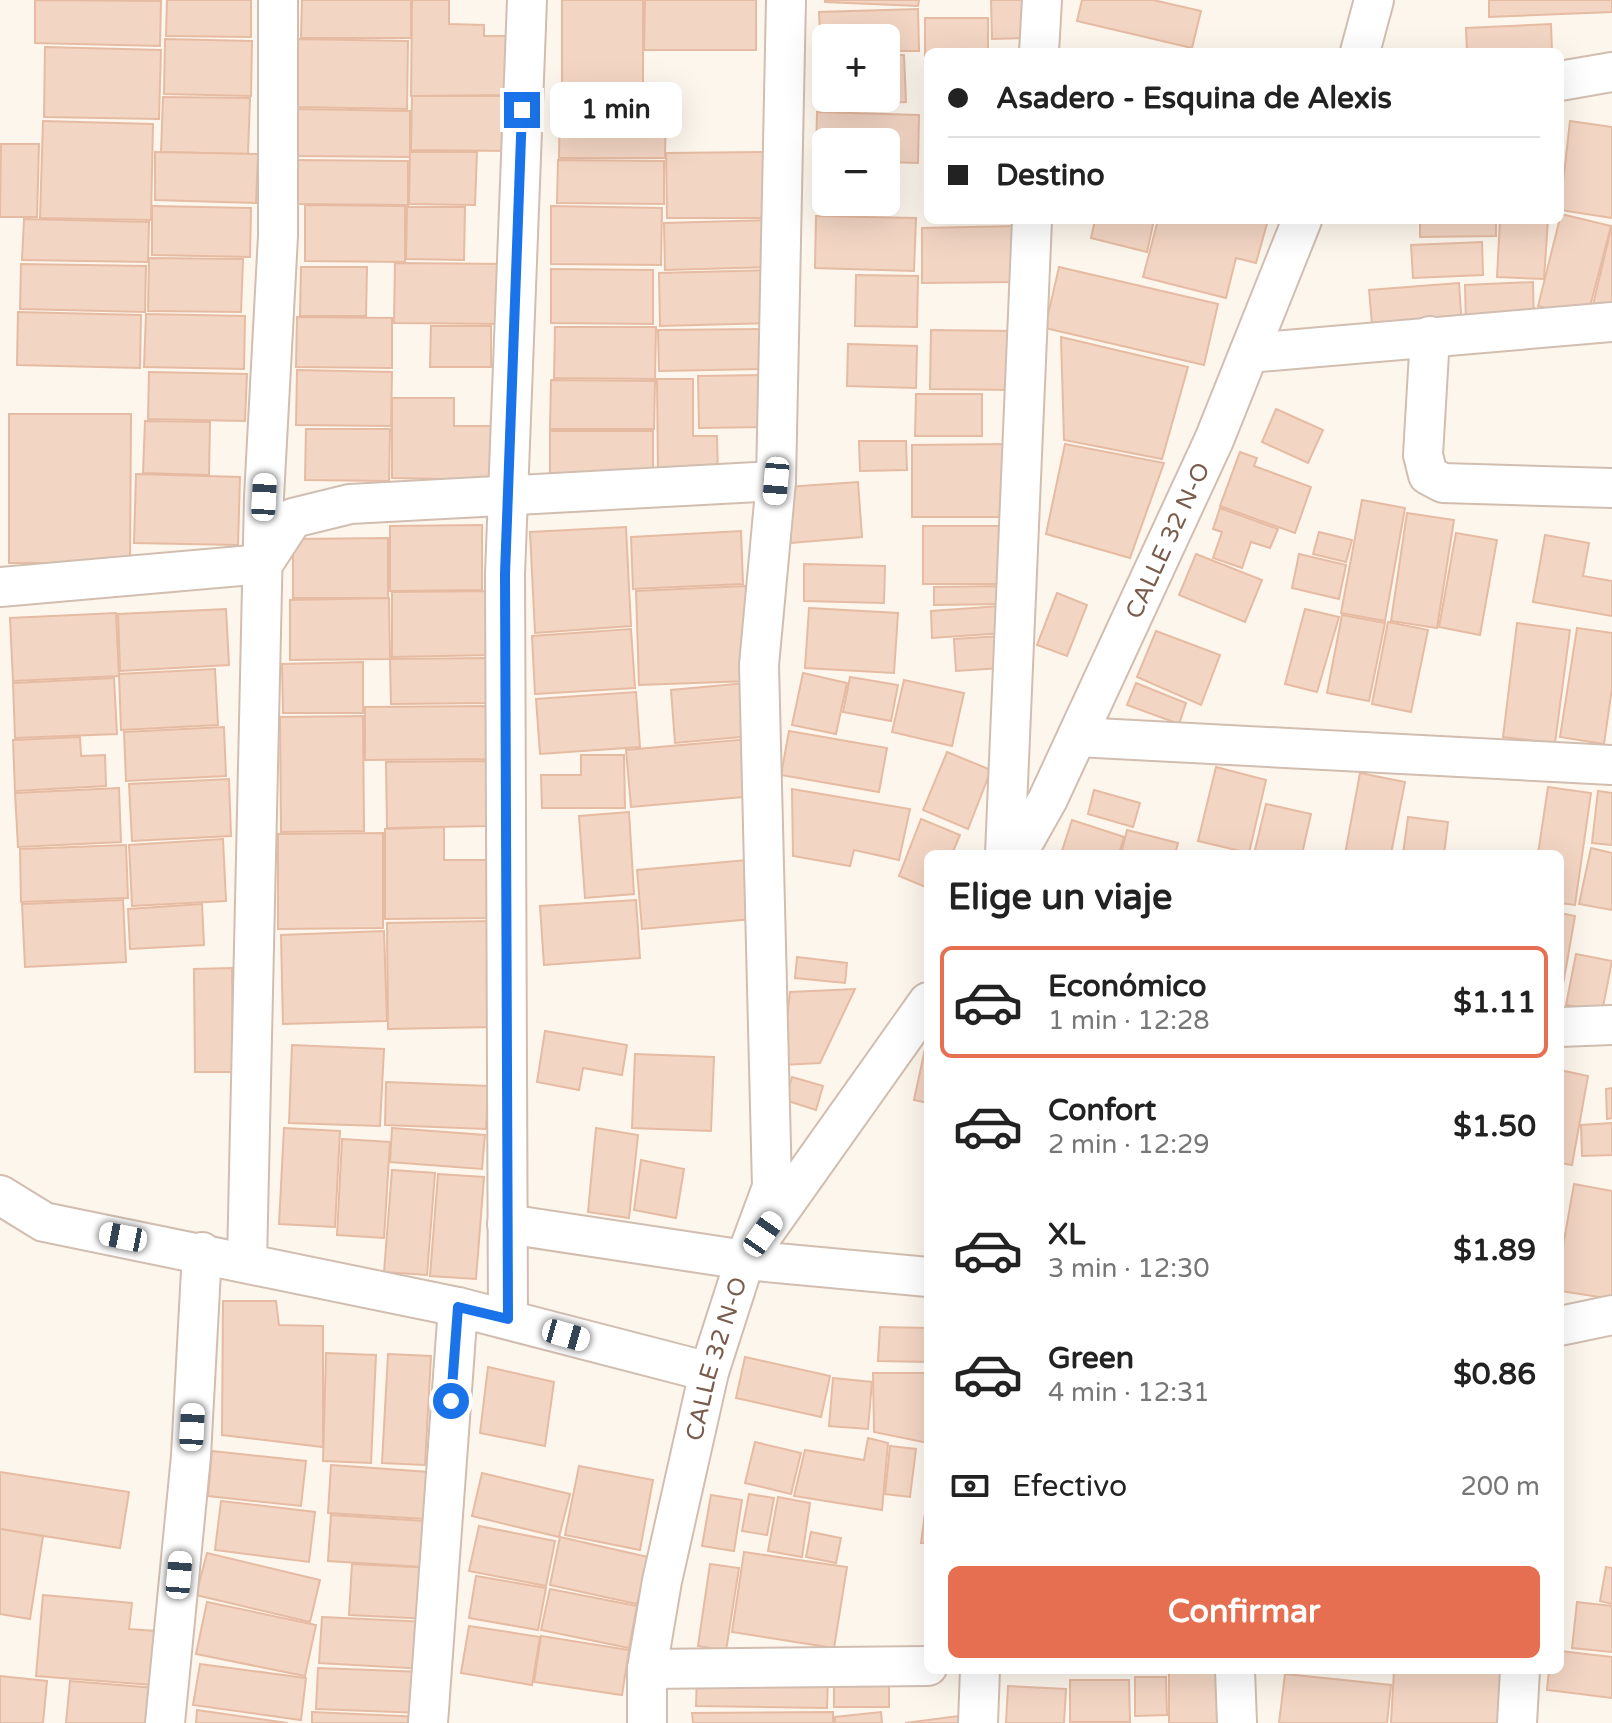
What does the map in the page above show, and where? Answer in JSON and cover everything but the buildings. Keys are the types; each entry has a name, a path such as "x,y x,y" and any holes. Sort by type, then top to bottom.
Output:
{"street":[{"path":"247,1262 263,564 278,236 278,0"},
{"path":"508,1319 505,574 527,0"},
{"path":"745,1260 772,1187 759,665 776,481 786,0"},
{"path":"1039,48 1042,0"},
{"path":"1361,48 1374,0"},
{"path":"1564,80 1612,72"},
{"path":"1005,850 1032,224"},
{"name":"CALLE 32 N-O","path":"1019,850 1048,799 1214,440 1300,224"},
{"path":"1249,353 1612,322"},
{"path":"1430,336 1423,455 1428,475 1443,483 1612,488"},
{"path":"263,564 293,518 350,504 509,493 776,481"},
{"path":"0,587 263,564"},
{"path":"1077,737 1612,765"},
{"name":"CALLE 32 N-O","path":"647,1723 647,1669 662,1581 709,1372 745,1260 924,1008"},
{"path":"1564,1027 1612,1025"},
{"path":"0,1195 44,1222 458,1307 709,1372"},
{"path":"507,1224 745,1260 924,1277"},
{"path":"165,1723 191,1456 202,1252"},
{"path":"428,1723 458,1307"},
{"path":"1564,1325 1612,1315"},
{"path":"647,1669 924,1666"},
{"path":"978,1723 980,1674"},
{"path":"1235,1674 1237,1723"},
{"path":"1517,1723 1520,1674"}],"route":[{"path":"451,1401 458,1307 508,1319 505,574 522,110"}]}
